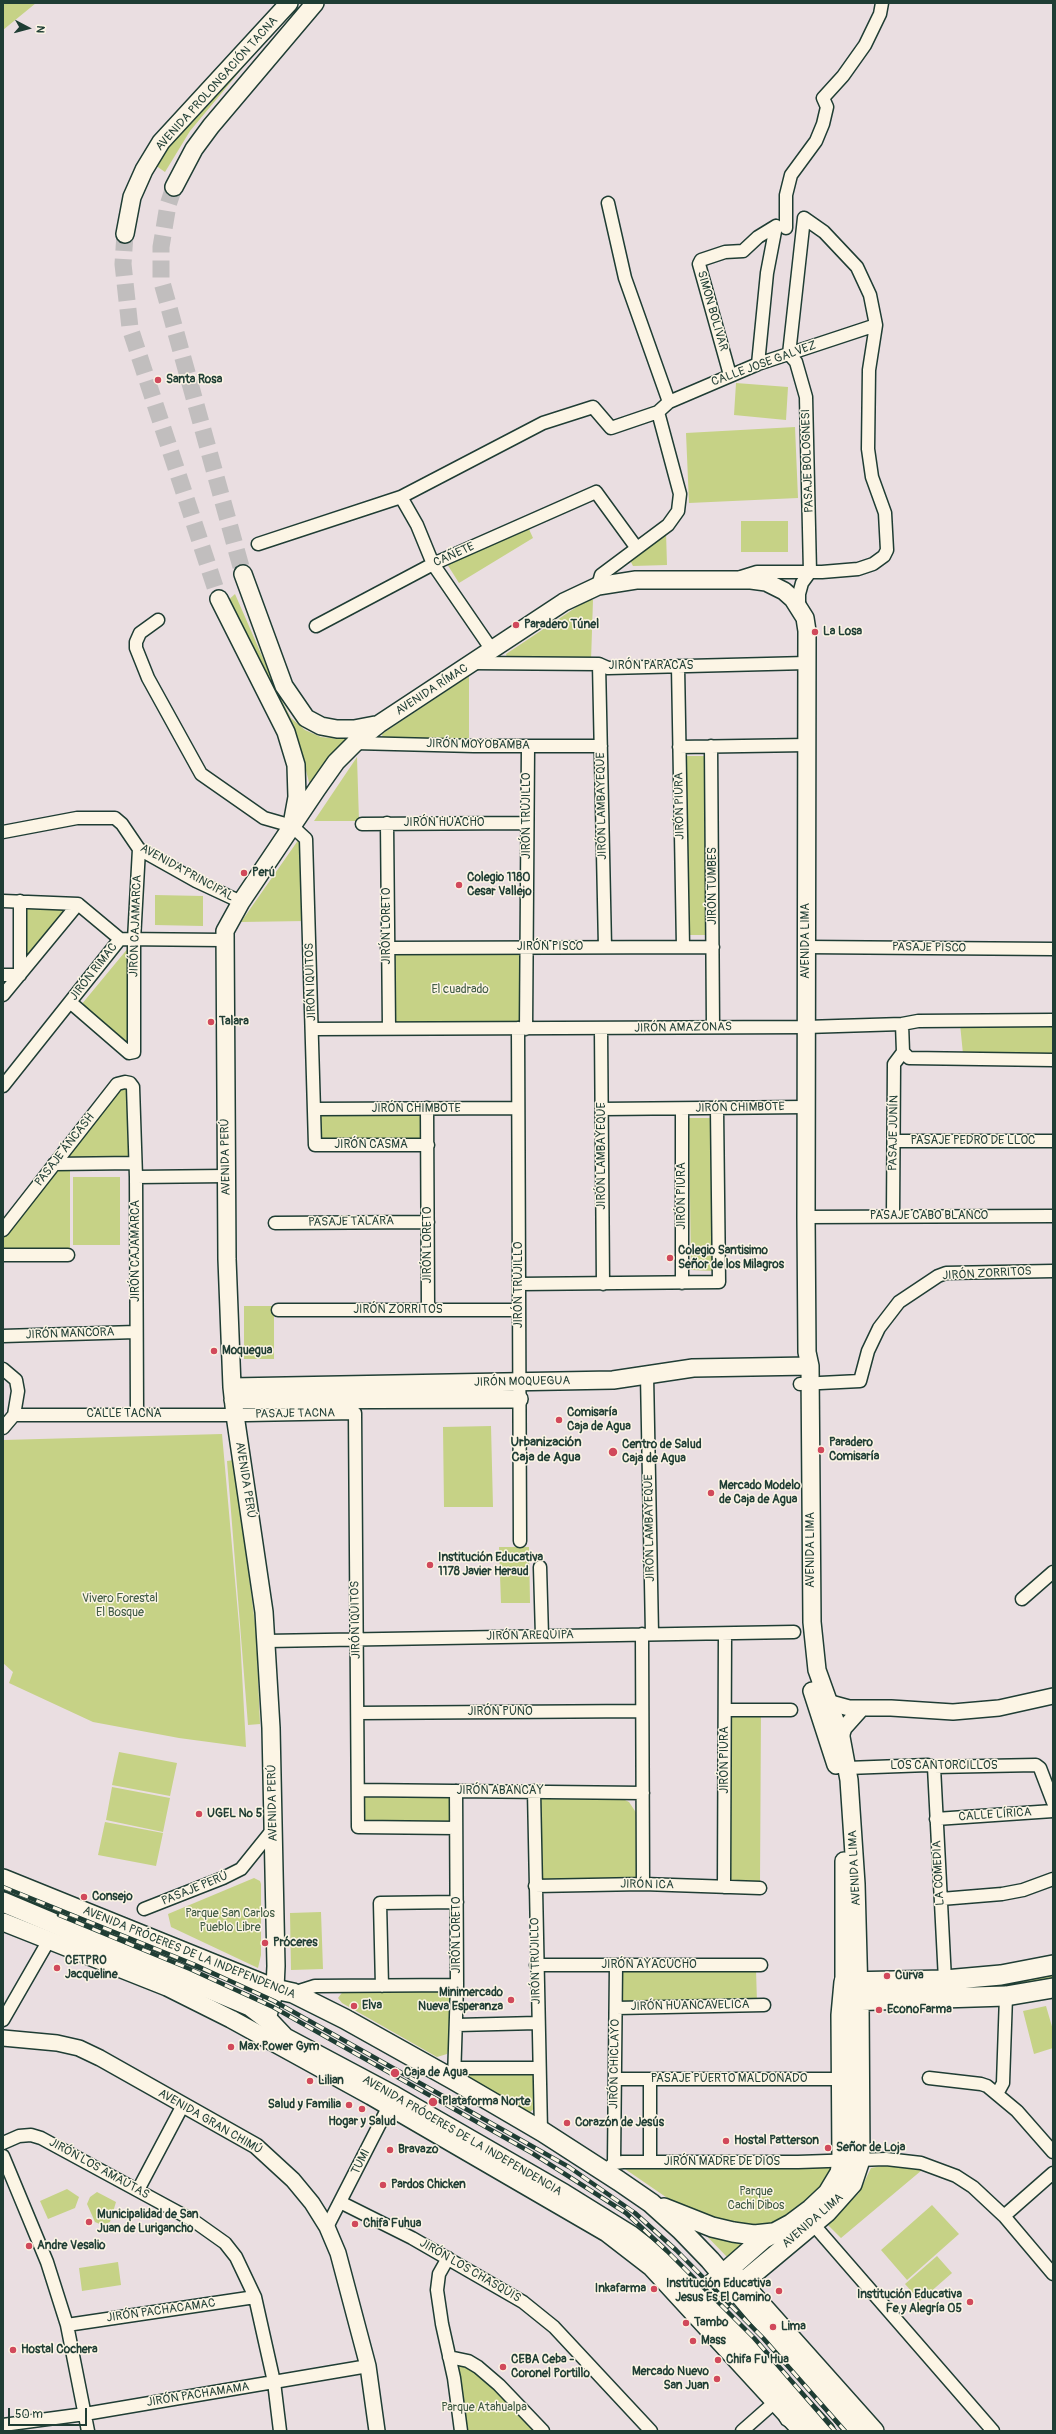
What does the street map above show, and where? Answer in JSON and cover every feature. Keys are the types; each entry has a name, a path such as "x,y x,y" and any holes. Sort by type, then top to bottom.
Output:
{"main road":[{"name":"AVENIDA PROLONGACIÓN TACNA","path":"125,234 133,193 144,170 161,142 290,3"},
{"name":"AVENIDA PROLONGACIÓN TACNA","path":"174,187 194,149 211,126 315,3"},
{"path":"242,574 284,686 306,718 321,726 345,730 379,724"},
{"name":"AVENIDA RÍMAC","path":"223,940 226,925 331,769 355,743 379,724 564,602 598,586 627,580 733,580"},
{"name":"AVENIDA LIMA","path":"692,2301 763,2239 800,2218 828,2193 840,2173 851,2160 851,1982 854,1844 847,1768 813,1694 804,1651 807,631 805,618 799,608 784,591 766,582 733,580"},
{"path":"219,599 288,740 296,765 297,780 292,826"},
{"name":"AVENIDA PERÚ","path":"223,940 227,1259 233,1401 251,1517 266,1641 274,1828 284,1991 267,2019"},
{"name":"JIRÓN MOQUEGUA","path":"233,1401 519,1391 613,1380 693,1368 806,1361"},
{"name":"AVENIDA LIMA","path":"805,1384 812,1622 817,1670 827,1702 835,1740 843,1819 851,1982"},
{"name":"AVENIDA PRÓCERES DE LA INDEPENDENCIA","path":"3,1879 284,1991 345,2019 454,2074 541,2131 609,2167 651,2203 710,2260 725,2271 856,2431"},
{"name":"AVENIDA PRÓCERES DE LA INDEPENDENCIA","path":"3,1902 220,1992 250,2006 267,2019 285,2038 391,2101"},
{"name":"AVENIDA PRÓCERES DE LA INDEPENDENCIA","path":"3,1922 173,1990 391,2101 564,2194 630,2235 653,2253 692,2301 824,2431"},
{"path":"851,1982 945,1980 1014,1974 1053,1965"},
{"path":"851,2001 1006,1996 1053,1988"},
{"name":"AVENIDA LIMA","path":"705,2314 813,2224 849,2189 856,2175 851,2160 842,2079 851,2001"},
{"path":"651,2203 712,2228 754,2235 776,2232"},
{"name":"AVENIDA PRÓCERES DE LA INDEPENDENCIA","path":"738,2286 833,2383 875,2431"},
{"name":"AVENIDA PRÓCERES DE LA INDEPENDENCIA","path":"705,2314 795,2424"},
{"path":"833,2383 840,2412"},
{"path":"795,2424 824,2431"}],"street":[{"path":"758,364 767,273 781,227 791,175 816,141 823,124 827,107 823,98 843,76 865,45 880,14 882,3"},
{"path":"608,203 625,278 669,402"},
{"path":"781,227 804,218"},
{"path":"733,580 757,572 810,572 858,569 873,564 884,556 887,541 885,513 872,477 868,449 869,370 876,325 870,296 857,267 824,232 804,218"},
{"path":"789,354 804,218"},
{"name":"SIMON BOLIVAR","path":"730,375 698,264 701,260 725,252 742,251 758,237 781,227"},
{"name":"CALLE JOSE GALVEZ","path":"402,497 543,423 593,407 611,428 658,412 669,402 758,364 876,325"},
{"name":"PASAJE BOLOGNESI","path":"789,354 796,362 806,397 810,572"},
{"path":"598,586 601,575 674,518 680,503 680,494 658,412"},
{"name":"CAÑETE","path":"316,626 433,564 596,492 636,547"},
{"path":"258,544 402,497 417,525 433,564 492,650"},
{"path":"620,560 620,572 627,580"},
{"path":"799,608 799,594 802,583 810,572"},
{"path":"158,620 140,634 136,642 136,648 148,678 201,774 264,818 292,826"},
{"name":"JIRÓN PARACAS","path":"472,664 599,664 608,668 807,663"},
{"name":"JIRÓN LAMBAYEQUE","path":"599,664 605,947"},
{"name":"JIRÓN PIURA","path":"678,666 683,947"},
{"name":"JIRÓN MOYOBAMBA","path":"355,743 528,747 601,746"},
{"path":"679,747 807,745"},
{"name":"JIRÓN TUMBES","path":"711,746 713,1027"},
{"name":"JIRÓN TRUJILLO","path":"520,1541 518,1108 527,946 528,747"},
{"name":"AVENIDA PRINCIPAL","path":"3,832 77,818 116,818 122,824 139,849 196,881 241,902"},
{"name":"JIRÓN HUACHO","path":"362,824 527,822"},
{"name":"JIRÓN LORETO","path":"387,823 388,1028"},
{"name":"JIRÓN IQUITOS","path":"292,826 306,838 314,1145"},
{"name":"JIRÓN CAJAMARCA","path":"70,1002 129,1053 134,1052 134,940 139,849"},
{"path":"3,901 78,904 120,939"},
{"path":"20,901 20,975"},
{"path":"3,995 78,904"},
{"name":"JIRÓN RIMAC","path":"3,1086 7,1073 70,1002 120,939 223,940"},
{"name":"JIRÓN PISCO","path":"387,948 527,946 713,947"},
{"name":"PASAJE PISCO","path":"806,947 1053,949"},
{"path":"3,975 20,975"},
{"name":"JIRÓN AMAZONAS","path":"312,1029 806,1027 902,1024 918,1021 1053,1020"},
{"path":"902,1024 902,1052 912,1058 1053,1060"},
{"name":"JIRÓN LAMBAYEQUE","path":"601,1029 603,1284"},
{"name":"PASAJE JUNÍN","path":"893,1216 894,1064 902,1052"},
{"name":"PASAJE ÁNCASH","path":"3,1230 117,1084 125,1082 133,1087"},
{"name":"JIRÓN CAJAMARCA","path":"133,1087 136,1177 137,1414"},
{"name":"JIRÓN CHIMBOTE","path":"602,1109 805,1107"},
{"name":"JIRÓN LORETO","path":"427,1108 428,1310"},
{"name":"JIRÓN CHIMBOTE","path":"314,1110 518,1108"},
{"name":"JIRÓN PIURA","path":"682,1109 682,1283"},
{"path":"519,1284 718,1282 717,1109"},
{"name":"PASAJE PEDRO DE LLOC","path":"894,1140 1053,1141"},
{"name":"JIRÓN CASMA","path":"314,1145 428,1145"},
{"path":"54,1164 135,1163"},
{"path":"136,1177 226,1176"},
{"name":"PASAJE CABO BLANCO","path":"806,1217 1053,1216"},
{"name":"PASAJE TALARA","path":"274,1223 428,1222"},
{"path":"3,1255 68,1255"},
{"name":"JIRÓN ZORRITOS","path":"805,1384 860,1381 868,1351 879,1328 899,1302 930,1280 946,1273 1053,1271"},
{"name":"JIRÓN ZORRITOS","path":"278,1310 518,1310"},
{"name":"JIRÓN MANCORA","path":"3,1336 136,1332"},
{"path":"3,1369 13,1377 17,1385 14,1415 3,1428"},
{"name":"JIRÓN LAMBAYEQUE","path":"643,1884 642,1711 647,1634 647,1374"},
{"name":"PASAJE TACNA","path":"233,1401 355,1413"},
{"name":"CALLE TACNA","path":"14,1415 137,1414 233,1401"},
{"name":"JIRÓN IQUITOS","path":"355,1413 358,1827 456,1828"},
{"path":"540,1568 542,1636"},
{"path":"1022,1600 1053,1572"},
{"name":"JIRÓN AREQUIPA","path":"266,1641 794,1632"},
{"name":"JIRÓN PIURA","path":"724,1887 726,1710 725,1634"},
{"path":"827,1702 861,1709 891,1708 975,1711 1025,1703 1053,1696"},
{"path":"835,1740 861,1709"},
{"path":"726,1710 791,1710"},
{"name":"JIRÓN PUNO","path":"358,1713 642,1711"},
{"name":"LOS CANTORCILLOS","path":"847,1768 928,1764 934,1767 1032,1764 1040,1768 1053,1802"},
{"name":"LA COMEDIA","path":"934,1767 945,1980"},
{"name":"JIRÓN ABANCAY","path":"358,1790 643,1793"},
{"name":"JIRÓN LORETO","path":"454,2074 457,1985 456,1791"},
{"name":"JIRÓN TRUJILLO","path":"534,1791 537,2023 541,2131"},
{"name":"CALLE LÍRICA","path":"936,1819 1053,1811"},
{"name":"PASAJE PERÚ","path":"144,1909 223,1878 241,1869 274,1828"},
{"path":"941,1899 1002,1894 1023,1890 1053,1879"},
{"name":"JIRÓN ICA","path":"535,1886 643,1884 760,1888"},
{"path":"382,1986 380,1904 457,1902"},
{"path":"3,2020 50,1940"},
{"name":"JIRÓN AYACUCHO","path":"536,1965 761,1965"},
{"name":"JIRÓN CHICLAYO","path":"609,2167 615,2079 616,1965"},
{"path":"284,1991 315,1986 457,1985"},
{"path":"997,2094 1003,2084 1006,1996"},
{"name":"JIRÓN HUANCAVELICA","path":"616,2008 764,2005"},
{"path":"456,2026 537,2023"},
{"name":"AVENIDA GRAN CHIMÚ","path":"3,2038 51,2042 79,2048 256,2146 276,2163 312,2203 327,2227 340,2260 368,2366 377,2431"},
{"path":"454,2074 538,2068"},
{"path":"929,2078 982,2084 997,2094 1016,2111 1053,2152"},
{"name":"PASAJE PUERTO MALDONADO","path":"615,2079 842,2079"},
{"path":"650,2079 650,2162"},
{"name":"TUMI","path":"327,2227 391,2101"},
{"path":"138,2190 183,2105"},
{"name":"JIRÓN LOS AMAUTAS","path":"3,2143 19,2136 31,2135 41,2138 138,2190 210,2231 225,2243 236,2257 255,2297 274,2382 280,2431"},
{"path":"3,2156 47,2262 67,2325 88,2431"},
{"name":"JIRÓN MADRE DE DIOS","path":"609,2167 650,2162 904,2160 939,2168 973,2187 1004,2216 1053,2274"},
{"path":"1004,2216 1053,2173"},
{"name":"JIRÓN LOS CHASQUIS","path":"340,2202 370,2215 507,2292 554,2327 651,2431"},
{"path":"813,2224 993,2431"},
{"path":"448,2258 439,2274 437,2290 461,2431"},
{"name":"JIRÓN PACHACAMAC","path":"67,2325 255,2297"},
{"path":"449,2357 468,2361 478,2367 499,2385 543,2431"},
{"name":"JIRÓN PACHAMAMA","path":"3,2425 85,2414 368,2366"},
{"path":"742,2431 776,2401"}],"green space":[{"path":"3,3 36,3 3,30"},
{"path":"275,29 190,131 165,172 155,165 171,141"},
{"path":"736,383 788,387 786,420 734,415"},
{"path":"795,427 798,498 689,503 686,433"},
{"path":"741,521 788,521 788,552 741,552"},
{"path":"528,527 533,538 459,583 447,564"},
{"path":"666,532 667,565 633,566 630,560"},
{"path":"235,594 279,695 291,718 305,730 321,737 340,739 352,737 310,786 302,755 290,722 225,603"},
{"path":"587,600 593,600 591,661 508,661 506,654"},
{"path":"469,676 469,744 383,740 382,734"},
{"path":"686,756 711,756 711,935 686,935"},
{"path":"357,757 359,821 314,821"},
{"path":"299,839 304,847 305,921 241,922"},
{"path":"155,895 203,896 203,926 155,925"},
{"path":"24,906 73,906 24,966"},
{"path":"129,947 129,1044 81,1005"},
{"name":"El cuadrado","path":"395,953 524,953 524,1027 396,1027"},
{"path":"960,1024 1053,1025 1053,1055 963,1054"},
{"path":"121,1084 129,1086 131,1161 68,1159 67,1156"},
{"path":"320,1112 424,1113 425,1143 320,1142"},
{"path":"689,1118 713,1118 714,1271 691,1270"},
{"path":"57,1167 70,1167 70,1254 3,1253 3,1234"},
{"path":"73,1177 120,1177 120,1245 73,1245"},
{"path":"244,1306 274,1306 274,1359 244,1359"},
{"path":"491,1426 493,1507 444,1507 443,1427"},
{"name":"Vivero Forestal El Bosque","path":"222,1434 240,1636 246,1747 179,1738 93,1722 9,1683 13,1672 3,1663 3,1440"},
{"path":"234,1460 256,1631 260,1724 248,1725 227,1461"},
{"path":"499,1547 529,1547 530,1603 501,1603"},
{"path":"761,1712 760,1883 727,1883 728,1713"},
{"path":"119,1752 177,1763 170,1796 112,1785"},
{"path":"112,1787 170,1798 163,1832 106,1820"},
{"path":"360,1792 455,1792 455,1827 360,1825"},
{"path":"543,1798 623,1799 629,1802 637,1814 639,1878 634,1881 543,1881 541,1879 539,1800"},
{"path":"105,1822 163,1833 156,1866 98,1855"},
{"name":"Parque San Carlos Pueblo Libre","path":"254,1878 260,1881 261,1884 261,1955 258,1968 171,1927 168,1914"},
{"path":"321,1912 323,1969 291,1970 290,1913"},
{"path":"756,1969 757,2003 623,2004 622,1971"},
{"path":"1053,1971 1053,1980 1038,1985 914,1993"},
{"path":"344,1990 449,1991 450,2043 447,2054 437,2057 342,2003 338,1998"},
{"path":"1046,2006 1053,2030 1053,2048 1034,2054 1023,2011"},
{"path":"535,2071 535,2108 529,2113 461,2073"},
{"path":"893,2164 922,2170 841,2238 827,2224 859,2193 871,2168"},
{"name":"Parque Cachi Dibos","path":"834,2168 821,2189 778,2226 734,2226 676,2204 625,2169"},
{"path":"67,2189 79,2197 75,2208 48,2219 40,2201"},
{"path":"97,2192 116,2202 110,2222 102,2225 95,2222 87,2204 90,2197"},
{"path":"932,2205 959,2234 907,2280 881,2250"},
{"path":"696,2225 749,2241 728,2258"},
{"path":"937,2256 952,2273 920,2301 905,2284"},
{"path":"118,2262 121,2285 82,2291 79,2268"},
{"name":"Parque Atahualpa","path":"460,2366 468,2366 513,2403 537,2431 464,2431 456,2371"}],"tunnel":[{"path":"174,187 168,205 161,247 161,279 243,574"},
{"path":"125,234 123,264 130,328 219,599"}],"railway":[{"path":"3,1887 193,1964 274,2001 569,2167 635,2213 676,2250 763,2338 845,2431"},
{"path":"59,1915 190,1969 273,2007 532,2153 626,2213 667,2251 754,2338 835,2431"}],"place":[{"name":"Santa Rosa","path":"158,380"},
{"name":"Paradero Túnel","path":"516,625"},
{"name":"La Losa","path":"815,632"},
{"name":"Perú","path":"244,873"},
{"name":"Colegio 1180 Cesar Vallejo","path":"459,885"},
{"name":"Talara","path":"211,1022"},
{"name":"Colegio Santisimo Señor de los Milagros","path":"670,1258"},
{"name":"Moquegua","path":"214,1351"},
{"name":"Comisaría Caja de Agua","path":"559,1420"},
{"name":"Paradero Comisaría","path":"821,1450"},
{"name":"Centro de Salud Caja de Agua","path":"613,1452"},
{"name":"Mercado Modelo de Caja de Agua","path":"711,1493"},
{"name":"Institución Educativa 1178 Javier Heraud","path":"430,1565"},
{"name":"UGEL Nº 5","path":"199,1814"},
{"name":"Consejo","path":"84,1897"},
{"name":"Próceres","path":"265,1943"},
{"name":"CETPRO Jacqueline","path":"57,1968"},
{"name":"Curva","path":"887,1976"},
{"name":"Minimercado Nueva Esperanza","path":"511,2000"},
{"name":"Elva","path":"354,2006"},
{"name":"EconoFarma","path":"879,2010"},
{"name":"Max Power Gym","path":"231,2047"},
{"name":"Caja de Agua","path":"395,2073"},
{"name":"Lilian","path":"310,2081"},
{"name":"Plataforma Norte","path":"433,2102"},
{"name":"Salud y Familia","path":"349,2105"},
{"name":"Hogar y Salud","path":"362,2109"},
{"name":"Corazón de Jesús","path":"567,2123"},
{"name":"Hostal Patterson","path":"726,2141"},
{"name":"Señor de Loja","path":"828,2148"},
{"name":"Bravazo","path":"390,2150"},
{"name":"Pardos Chicken","path":"383,2185"},
{"name":"Municipalidad de San Juan de Lurigancho","path":"89,2222"},
{"name":"Chifa Fuhua","path":"355,2224"},
{"name":"Andre Vesalio","path":"29,2246"},
{"name":"Inkafarma","path":"654,2289"},
{"name":"Institución Educativa Jesus Es El Camino","path":"779,2291"},
{"name":"Institución Educativa Fe y Alegría 05","path":"970,2302"},
{"name":"Tambo","path":"686,2323"},
{"name":"Lima","path":"773,2327"},
{"name":"Mass","path":"693,2341"},
{"name":"Hostal Cochera","path":"13,2350"},
{"name":"Chifa Fu Hua","path":"718,2360"},
{"name":"CEBA Ceba - Coronel Portillo","path":"503,2367"},
{"name":"Mercado Nuevo San Juan","path":"717,2379"}],"district":[{"name":"Urbanización Caja de Agua","path":"546,1450"}]}
